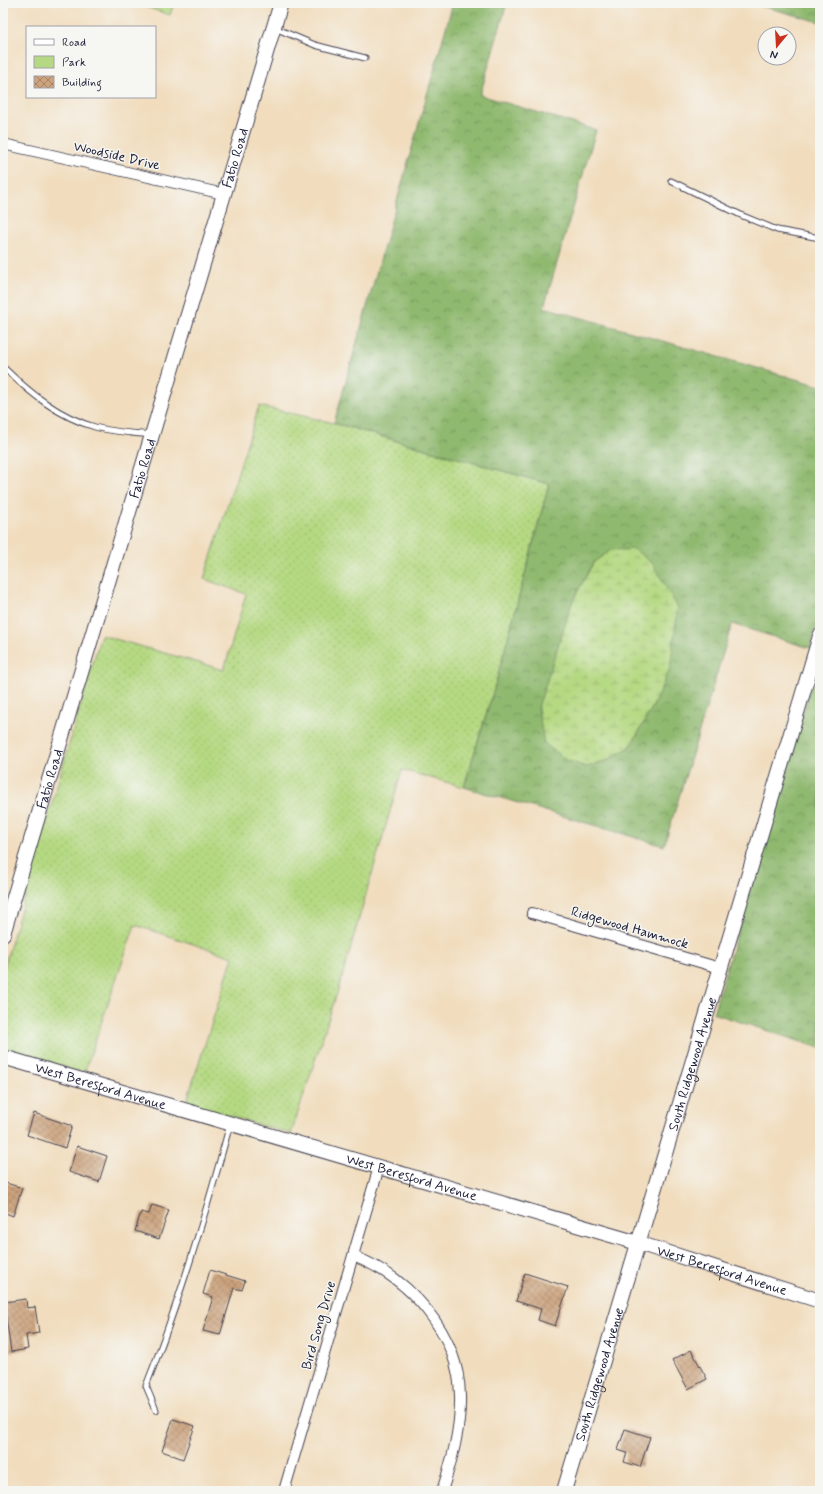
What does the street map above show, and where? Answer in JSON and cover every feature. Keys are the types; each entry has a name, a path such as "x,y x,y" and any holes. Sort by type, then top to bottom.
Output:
{"street":[{"name":"Fatio Road","path":"3,934 281,3"},
{"name":"Woodside Drive","path":"3,144 224,194"},
{"name":"South Ridgewood Avenue","path":"564,1491 820,636"},
{"name":"Ridgewood Hammock","path":"532,913 720,968"},
{"name":"West Beresford Avenue","path":"3,1057 638,1243 820,1300"},
{"name":"Bird Song Drive","path":"284,1491 379,1167"},
{"path":"353,1256 367,1261 404,1285 427,1310 444,1336 455,1363 460,1394 459,1423 442,1491"}],"lane":[{"path":"274,27 315,46 365,58"},
{"path":"671,181 743,216 777,230 820,238"},
{"path":"3,367 23,386 60,414 96,427 152,436"},
{"path":"156,1410 146,1386 164,1342 206,1214 231,1123"}],"green space":[{"path":"134,3 174,3 170,15"},
{"path":"453,3 507,3 480,95 596,130 544,307 820,386 820,615 810,648 732,624 664,846 464,787 497,679 549,484 334,423","holes":["573,600 670,668 653,706 630,747 538,708"]},
{"path":"751,3 820,3 820,22"},
{"path":"259,406 334,423 549,484 497,679 464,787 402,770 340,984 291,1134 186,1103 233,957 135,925 84,1073 3,1049 3,971 101,635 224,670 246,594 204,579"},
{"path":"634,549 653,564 678,608 670,668 653,706 630,747 604,762 586,767 566,760 544,743 538,708 573,600 594,562 611,550"},
{"path":"811,686 820,688 820,1048 713,1013"}],"building":[{"path":"34,1113 72,1126 65,1148 27,1135"},
{"path":"77,1146 107,1156 99,1182 69,1172"},
{"path":"3,1182 22,1188 13,1216 3,1212"},
{"path":"152,1205 169,1210 159,1239 135,1231 141,1212 149,1214"},
{"path":"210,1270 245,1281 242,1290 234,1288 220,1335 203,1331 213,1297 203,1294"},
{"path":"525,1273 568,1287 555,1326 538,1320 541,1309 516,1301"},
{"path":"26,1299 27,1308 35,1307 39,1333 26,1335 28,1349 11,1352 4,1302"},
{"path":"691,1350 707,1379 688,1389 672,1360"},
{"path":"173,1419 195,1426 183,1459 162,1451"},
{"path":"625,1429 650,1437 640,1467 624,1462 627,1453 618,1450"}]}
